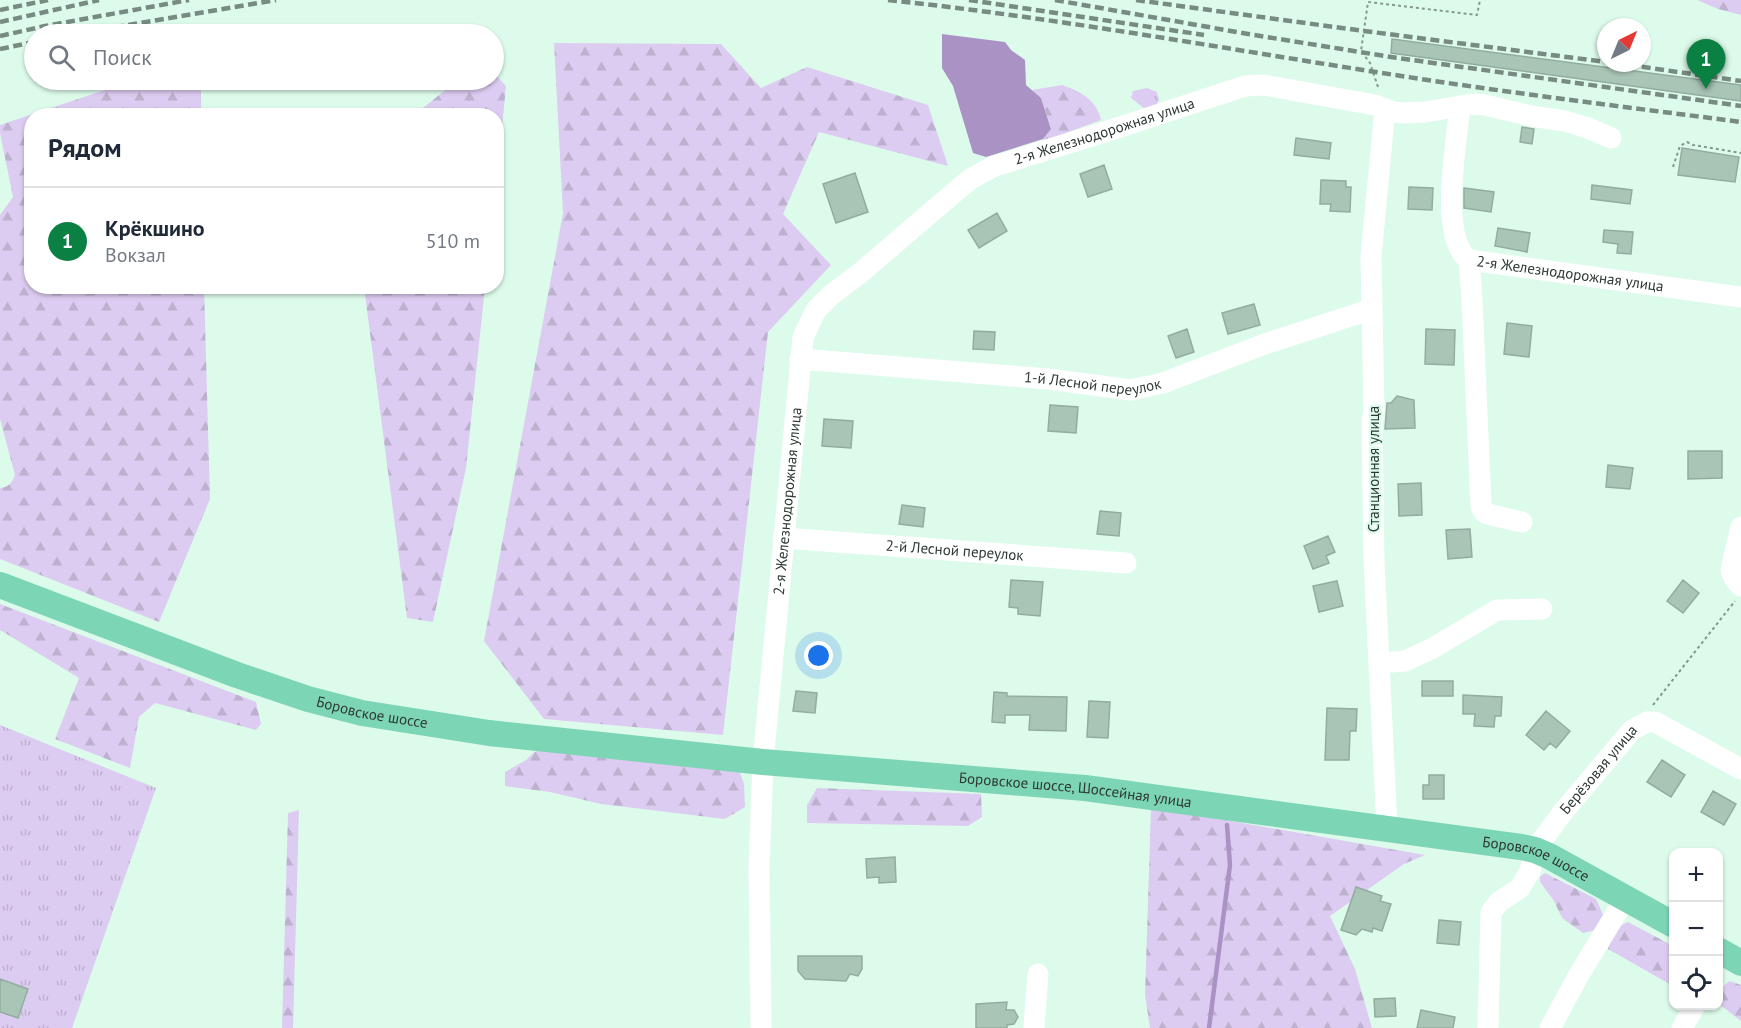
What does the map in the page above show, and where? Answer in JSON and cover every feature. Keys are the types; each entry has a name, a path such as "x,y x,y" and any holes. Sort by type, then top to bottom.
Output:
{"main road":[{"name":"Боровское шоссе","path":"0,585 237,675 348,710 489,733 763,762"},
{"name":"Боровское шоссе, Шоссейная улица","path":"763,762 1085,788 1387,828"},
{"name":"Боровское шоссе","path":"1387,828 1535,850 1669,922"}],"street":[{"name":"2-я Железнодорожная улица","path":"761,1028 759,867 763,762 802,337 816,310 831,295 969,180 992,167 1251,84 1375,105 1405,113 1460,106 1451,211 1455,235 1468,261 1741,297"},
{"path":"1460,106 1485,105 1588,128 1611,138"},
{"name":"Станционная улица","path":"1385,109 1371,256 1374,561 1387,828"},
{"path":"1468,261 1472,299 1481,506 1484,512 1491,515 1522,522"},
{"name":"1-й Лесной переулок","path":"800,359 1094,384 1131,390 1147,388 1262,345 1372,309"},
{"path":"1736,578 1741,527"},
{"name":"2-й Лесной переулок","path":"783,538 1126,563"},
{"path":"1379,663 1405,661 1433,648 1497,610 1542,609"},
{"name":"Берёзовая улица","path":"1488,1028 1491,912 1499,902 1520,888 1530,871 1535,850 1563,812 1632,730 1647,722 1664,726 1741,769"},
{"path":"1550,1028 1580,973 1626,899"},
{"path":"1034,1028 1038,974"},
{"path":"1682,1028 1692,1010"}],"path":[{"path":"1385,109 1370,63 1361,51 1368,2 1477,15 1480,0"},
{"path":"1673,167 1680,146 1687,142 1741,153"},
{"path":"1647,722 1653,704 1741,593"}],"green space":[{"path":"1697,0 1741,0 1741,15 1718,9"},
{"path":"554,43 721,44 761,88 807,67 928,105 948,166 819,132 783,214 831,265 768,332 723,735 544,719 484,641 563,213"},
{"path":"504,84 506,86 504,108 423,108 445,90 504,90"},
{"path":"1062,85 1087,97 1096,107 1101,120 1058,136 1041,146 1051,128 1041,98 1032,90"},
{"path":"1147,88 1157,92 1159,100 1155,107 1145,109 1131,98 1133,91"},
{"path":"105,90 201,90 201,108 51,108"},
{"path":"24,117 24,294 204,294 210,499 159,622 0,559 0,488 10,484 15,475 0,419 0,215 13,197 0,125"},
{"path":"365,294 484,294 466,468 433,622 407,618"},
{"path":"0,604 256,702 261,724 256,730 155,703 139,717 130,768 55,739 79,678 0,630"},
{"path":"0,725 156,788 72,1028 0,1028"},
{"path":"543,748 739,770 744,784 745,807 725,819 601,804 550,792 505,786 505,772"},
{"path":"817,788 981,794 982,817 968,826 807,823 807,805"},
{"path":"1151,807 1425,855 1404,864 1330,916 1355,969 1372,1028 1150,1028 1145,995"},
{"path":"299,810 293,1028 282,1028 288,813"},
{"path":"1545,873 1596,899 1604,917 1596,930 1583,933 1562,918 1554,901 1540,882 1540,877"},
{"path":"1628,922 1669,944 1669,984 1608,949 1614,932"},
{"path":"1730,981 1741,985 1741,1021 1723,1007 1724,985"}],"shaded area":[{"path":"942,34 1005,42 1011,50 1025,60 1026,85 1041,98 1051,129 1043,139 986,157 973,153 953,86 942,68"}],"building":[{"path":"1392,39 1597,66 1597,72 1642,72 1741,85 1741,101 1391,53"},
{"path":"1522,127 1534,129 1532,144 1520,142"},
{"path":"1296,138 1331,143 1329,159 1294,155"},
{"path":"1682,148 1739,157 1735,182 1678,175"},
{"path":"1104,165 1112,189 1088,197 1080,174"},
{"path":"855,173 868,212 836,223 823,184"},
{"path":"1321,180 1346,181 1346,187 1351,187 1350,212 1330,211 1331,204 1320,204"},
{"path":"1592,185 1632,190 1630,204 1591,199"},
{"path":"1409,187 1433,188 1432,210 1408,209"},
{"path":"1464,188 1494,192 1491,212 1464,208"},
{"path":"997,213 1007,231 979,248 968,230"},
{"path":"1498,228 1530,233 1527,252 1495,246"},
{"path":"1604,230 1633,232 1631,254 1617,253 1618,244 1603,242"},
{"path":"1254,304 1260,325 1228,334 1222,313"},
{"path":"1507,323 1532,326 1529,357 1504,354"},
{"path":"1187,329 1194,352 1176,358 1168,336"},
{"path":"1426,329 1455,330 1454,365 1425,364"},
{"path":"974,331 995,332 994,350 973,349"},
{"path":"1397,396 1414,400 1415,428 1385,429 1387,403 1391,403"},
{"path":"1050,405 1078,407 1076,433 1048,431"},
{"path":"824,419 853,421 851,448 822,446"},
{"path":"1688,451 1722,451 1722,478 1688,479"},
{"path":"1608,465 1633,468 1630,489 1606,487"},
{"path":"1421,483 1422,515 1399,516 1398,484"},
{"path":"902,505 925,508 923,527 899,524"},
{"path":"1100,511 1121,513 1119,536 1097,534"},
{"path":"1470,529 1472,557 1448,559 1446,530"},
{"path":"1328,536 1335,552 1326,556 1329,563 1313,569 1304,546"},
{"path":"1011,580 1043,582 1040,616 1018,614 1018,608 1009,607"},
{"path":"1683,580 1699,593 1683,613 1667,601"},
{"path":"1337,581 1343,606 1319,612 1313,586"},
{"path":"1422,681 1453,681 1453,696 1422,696"},
{"path":"796,691 817,693 815,713 793,711"},
{"path":"994,692 1007,693 1007,696 1067,697 1066,731 1029,730 1030,715 1005,715 1005,723 992,722"},
{"path":"1463,695 1502,697 1501,716 1495,716 1494,727 1474,726 1475,714 1463,714"},
{"path":"1089,701 1110,702 1108,738 1087,737"},
{"path":"1327,708 1357,709 1356,731 1350,731 1349,760 1325,760"},
{"path":"1546,711 1570,731 1556,748 1550,743 1544,750 1526,735"},
{"path":"1662,760 1685,775 1671,797 1647,782"},
{"path":"1429,775 1444,775 1444,799 1423,799 1423,785 1429,785"},
{"path":"1713,791 1736,804 1724,825 1701,812"},
{"path":"895,857 896,882 879,883 879,877 867,878 866,859"},
{"path":"1356,887 1382,896 1380,901 1391,904 1382,931 1373,928 1372,932 1362,929 1356,935 1341,930"},
{"path":"1439,920 1461,922 1459,945 1437,943"},
{"path":"798,956 862,956 862,969 858,976 850,974 846,981 805,979 798,971"},
{"path":"0,979 28,989 18,1018 0,1012"},
{"path":"1395,998 1396,1016 1375,1017 1374,999"},
{"path":"1007,1002 1006,1010 1014,1010 1018,1017 1014,1024 1007,1025 1007,1028 976,1028 976,1004"},
{"path":"1421,1010 1455,1017 1453,1028 1417,1028"}],"waterway":[{"path":"1209,1028 1230,865 1227,825"}],"railway":[{"path":"0,10 48,0"},
{"path":"0,22 99,0"},
{"path":"56,24 189,0"},
{"path":"134,24 276,0"},
{"path":"888,0 1079,25 1481,88 1741,122"},
{"path":"969,0 1204,35"},
{"path":"1055,0 1391,57 1741,106"},
{"path":"1136,0 1597,61"},
{"path":"0,36 24,31"},
{"path":"0,49 24,44"},
{"path":"1651,68 1741,81"}],"place":[{"name":"Крёкшино","path":"1706,89"}]}
